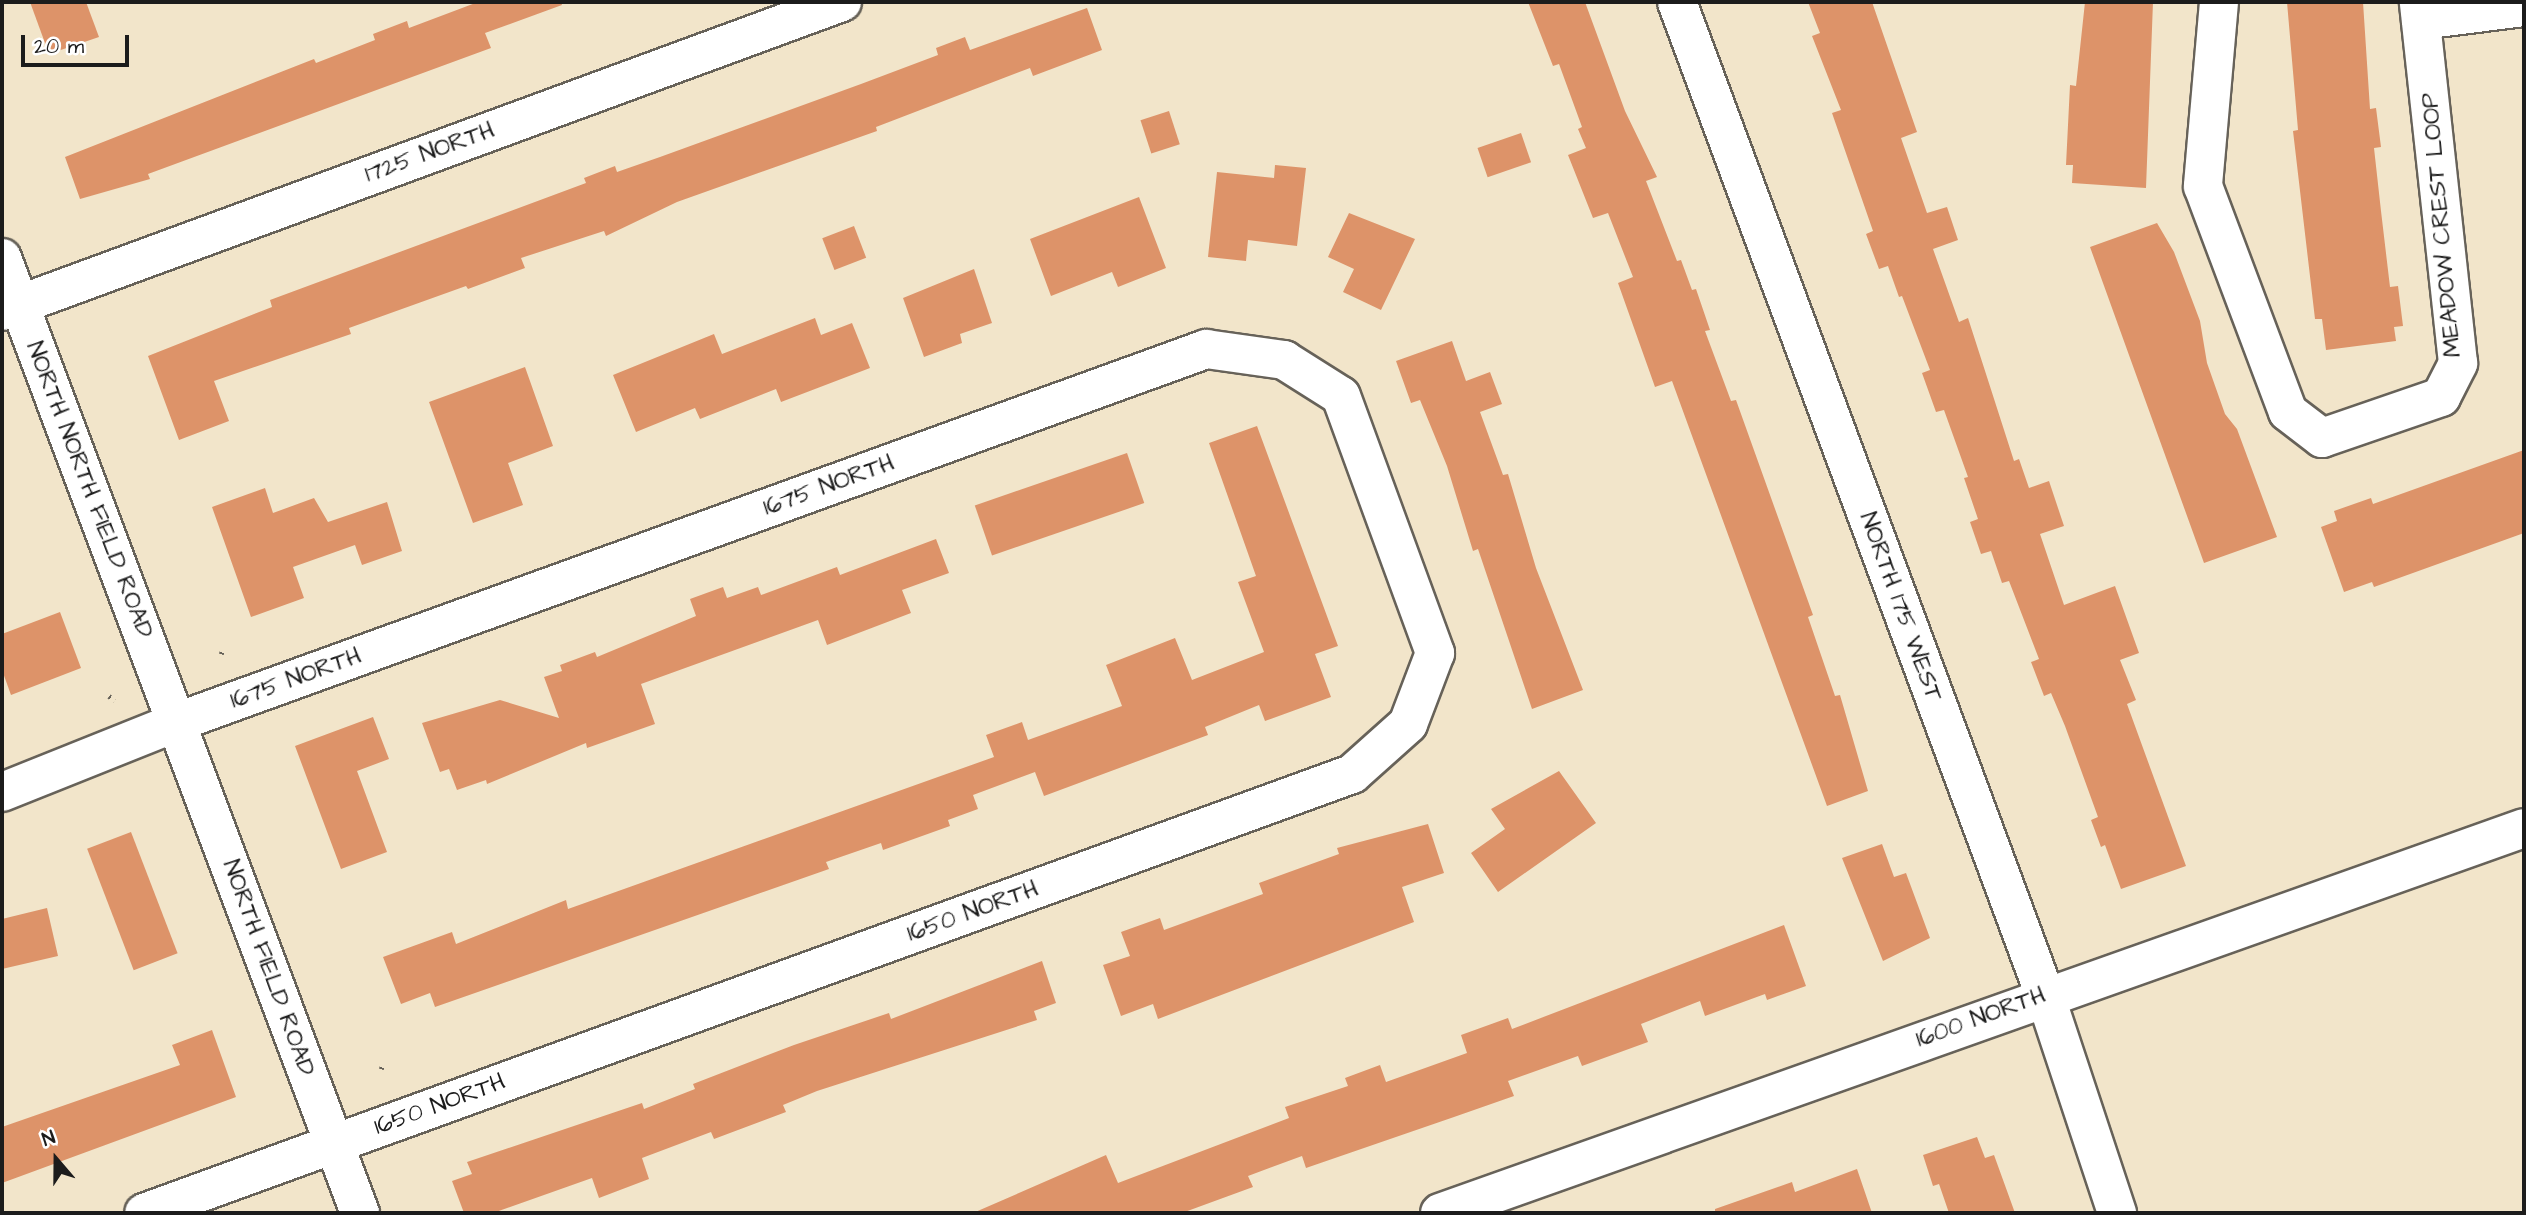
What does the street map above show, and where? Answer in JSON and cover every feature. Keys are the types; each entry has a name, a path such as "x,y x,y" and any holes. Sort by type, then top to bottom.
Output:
{"street":[{"name":"1725 NORTH","path":"10,308 842,2"},
{"name":"NORTH 175 WEST","path":"1677,2 2045,995 2118,1213"},
{"name":"MEADOW CREST LOOP","path":"2219,2 2203,186 2288,412 2322,438 2441,397 2458,363 2420,11"},
{"path":"2420,11 2524,8"},
{"name":"NORTH NORTH FIELD ROAD","path":"2,258 10,308 177,722"},
{"name":"1675 NORTH","path":"2,792 177,722 1206,349 1284,360 1341,396 1393,533"},
{"name":"1650 NORTH","path":"144,1213 1352,774 1408,724 1435,653 1393,533"},
{"name":"NORTH FIELD ROAD","path":"177,722 360,1213"},
{"name":"1600 NORTH","path":"1440,1213 2045,995 2524,828"}],"path":[{"path":"108,696 115,700"}],"building":[{"path":"30,2 86,2 99,37 49,54"},
{"path":"478,2 561,2 562,5 485,33 491,48 148,174 150,179 80,199 65,157 314,59 316,63 375,40 373,34 407,21 409,28"},
{"path":"1528,2 1585,2 1625,111 1657,177 1646,181 1677,261 1681,260 1692,290 1696,289 1710,330 1705,331 1731,401 1736,400 1813,615 1808,617 1835,696 1840,695 1868,791 1827,806 1672,381 1655,387 1618,283 1633,277 1608,213 1593,218 1568,155 1586,148 1578,129 1582,127 1559,64 1553,66"},
{"path":"1808,2 1872,2 1917,132 1901,138 1927,213 1947,207 1958,240 1933,249 1959,322 1968,318 2014,461 2019,459 2029,488 2049,481 2064,526 2040,534 2064,605 2115,586 2139,653 2120,660 2136,700 2127,704 2186,866 2121,889 2105,845 2101,847 2091,820 2098,817 2051,693 2044,696 2031,662 2039,659 2009,581 2002,583 1991,551 1981,554 1970,522 1978,519 1964,478 1968,477 1944,410 1936,412 1922,373 1930,370 1902,296 1899,297 1888,266 1879,269 1866,234 1873,231 1832,113 1841,110 1812,36 1820,33"},
{"path":"2085,2 2153,2 2146,188 2072,183 2073,165 2066,165 2070,85 2076,86"},
{"path":"2287,2 2363,2 2370,109 2376,108 2381,147 2374,148 2390,287 2398,286 2403,326 2394,327 2396,341 2326,350 2322,319 2315,319 2293,131 2298,130"},
{"path":"1087,8 1102,50 1033,76 1030,68 876,127 877,131 677,202 606,236 604,231 521,258 525,268 349,328 351,334 214,381 229,421 179,440 148,356 272,307 270,300 586,183 584,178 615,166 617,172 861,84 938,55 936,48 965,37 970,50"},
{"path":"1169,111 1180,144 1151,154 1140,120"},
{"path":"1521,133 1531,162 1488,177 1478,148"},
{"path":"1275,165 1306,168 1297,246 1248,240 1246,261 1208,257 1217,172 1274,178"},
{"path":"1139,197 1166,268 1118,287 1112,272 1051,296 1030,239"},
{"path":"1349,213 1415,239 1381,310 1343,292 1354,269 1328,257"},
{"path":"2157,223 2174,252 2200,321 2207,363 2225,414 2237,429 2277,537 2204,563 2090,247"},
{"path":"854,226 866,258 834,270 822,238"},
{"path":"974,269 992,323 960,334 962,343 924,357 903,298"},
{"path":"815,318 821,335 852,323 870,368 781,402 776,389 700,419 695,408 636,432 613,375 714,334 722,354"},
{"path":"1452,341 1466,381 1490,372 1502,404 1480,412 1503,475 1508,474 1536,568 1583,690 1532,709 1478,549 1473,551 1447,466 1420,400 1411,403 1396,361"},
{"path":"525,367 553,446 508,463 523,505 473,523 429,402"},
{"path":"1257,426 1338,646 1315,654 1331,697 1265,721 1259,705 1205,727 1208,735 1044,796 1035,772 973,795 978,809 948,820 950,826 883,850 881,843 826,862 829,869 435,1007 430,993 401,1004 383,957 452,932 456,944 566,900 568,909 994,757 986,735 1022,722 1028,740 1122,706 1106,665 1175,638 1192,680 1264,652 1238,582 1256,576 1209,443"},
{"path":"2524,450 2524,533 2374,587 2372,582 2344,592 2321,527 2337,521 2334,511 2371,498 2373,504"},
{"path":"1127,453 1144,503 992,556 975,505"},
{"path":"265,488 273,513 314,498 328,522 387,502 402,551 362,565 355,545 293,567 304,598 251,617 212,507"},
{"path":"936,539 949,573 902,590 911,613 827,645 818,620 641,684 655,724 587,748 586,743 487,784 486,780 457,790 449,769 440,772 422,723 500,700 559,718 544,677 562,671 560,665 595,652 597,657 696,616 690,599 723,587 727,598 758,587 761,595 837,567 840,575"},
{"path":"60,612 81,668 11,695 2,670 2,634"},
{"path":"373,717 389,759 357,771 387,852 341,869 295,746"},
{"path":"1559,771 1596,823 1498,892 1471,853 1505,829 1491,809"},
{"path":"1428,824 1444,873 1402,887 1414,922 1158,1019 1153,1004 1121,1016 1103,965 1130,956 1121,932 1160,918 1164,930 1263,894 1259,883 1339,854 1337,848"},
{"path":"131,832 178,953 134,970 87,849"},
{"path":"1882,844 1894,877 1906,873 1930,938 1883,961 1842,858"},
{"path":"47,908 58,956 2,969 2,919"},
{"path":"1784,925 1806,986 1767,1000 1765,994 1705,1016 1700,1001 1641,1024 1648,1042 1582,1066 1578,1056 1508,1081 1514,1096 1306,1168 1302,1156 1248,1176 1253,1187 1182,1213 973,1213 1106,1155 1118,1183 1289,1118 1285,1107 1348,1086 1345,1078 1380,1065 1386,1082 1467,1053 1461,1035 1508,1018 1512,1029"},
{"path":"1042,961 1056,1003 1034,1011 1037,1020 817,1091 783,1105 786,1112 714,1139 711,1132 642,1158 649,1179 599,1198 592,1178 493,1213 464,1213 452,1181 472,1174 467,1162 642,1103 644,1109 695,1089 693,1084 794,1045 889,1013 891,1019"},
{"path":"212,1030 236,1097 2,1183 2,1127 180,1065 172,1045"},
{"path":"1977,1137 1985,1158 1994,1155 2015,1213 1949,1213 1939,1184 1933,1186 1923,1155"},
{"path":"1857,1169 1872,1213 1715,1213 1715,1209 1792,1182 1795,1192"}]}
